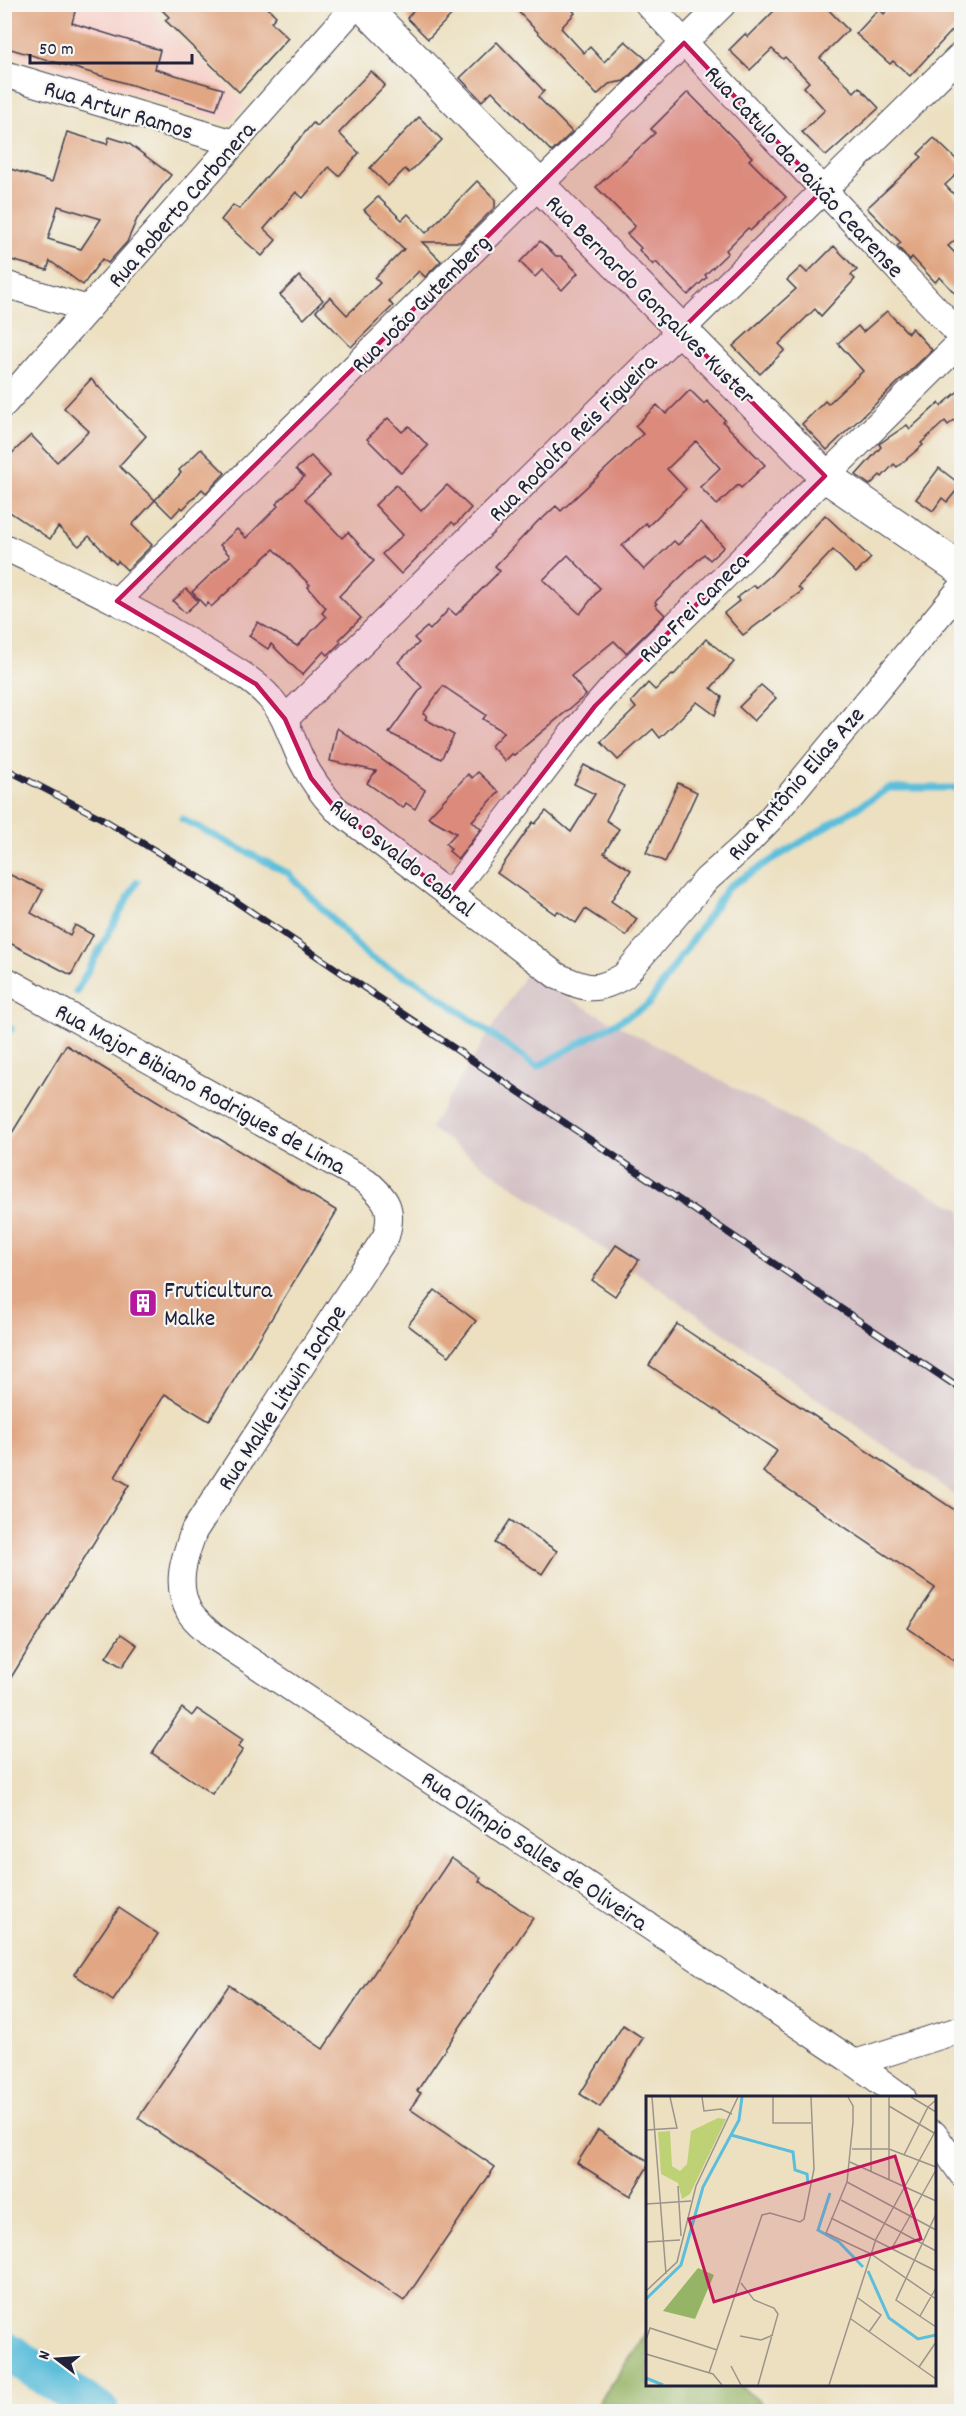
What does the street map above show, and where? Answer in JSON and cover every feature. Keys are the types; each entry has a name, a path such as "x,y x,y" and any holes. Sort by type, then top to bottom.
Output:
{"street":[{"name":"Rua Roberto Carbonera","path":"4,404 359,4"},
{"name":"Rua Bernardo Gonçalves Kuster","path":"359,4 825,476 962,570"},
{"name":"Rua Catulo da Paixão Cearense","path":"648,4 962,339"},
{"name":"Rua João Gutemberg","path":"117,601 723,4"},
{"name":"Rua Rodolfo Reis Figueira","path":"285,719 962,54"},
{"name":"Rua Artur Ramos","path":"4,74 234,143"},
{"path":"4,284 88,309"},
{"name":"Rua Frei Caneca","path":"449,894 595,706 962,339"},
{"name":"Rua Osvaldo Cabral","path":"4,547 117,601 189,641 256,684 270,698 285,719 302,761 324,796 336,809 557,976 591,988"},
{"name":"Rua Antônio Elias Aze","path":"591,988 607,986 624,976 706,880 771,818 962,587"},
{"name":"Rua Major Bibiano Rodrigues de Lima","path":"4,979 366,1181 381,1193 389,1207"},
{"name":"Rua Malke Litwin Iochpe","path":"182,1591 182,1564 194,1531 386,1236 391,1221 389,1207"},
{"name":"Rua Olímpio Salles de Oliveira","path":"182,1591 190,1614 213,1636 855,2063 900,2096"},
{"path":"855,2063 962,2029"},
{"path":"936,2137 962,2174"}],"highlighted area":[{"path":"684,43 823,190 681,330 825,476 595,706 449,895 336,809 311,778 285,719 256,684 117,601"}],"shaded area":[{"path":"4,5 145,5 244,103 230,123 5,54"},
{"path":"525,975 961,1210 961,1499 430,1128"}],"green space":[{"path":"646,2334 646,2386 740,2386 771,2411 593,2411"}],"building":[{"path":"4,4 77,4 72,23 160,50 155,69 223,89 216,110 4,47"},
{"path":"156,4 264,4 276,16 271,22 288,38 239,92 165,20 169,17"},
{"path":"420,4 462,4 428,39 407,18"},
{"path":"511,4 567,4 575,13 561,28 584,53 590,47 604,62 625,41 646,59 624,81 609,84 597,95"},
{"path":"781,4 823,4 848,30 820,58 854,92 859,87 879,108 826,156 802,132 825,110 804,87 809,82 785,57 783,59 772,49 750,70 729,50 745,34 748,37"},
{"path":"892,4 954,4 962,11 962,20 910,76 893,61 890,64 856,34 879,9 884,14"},
{"path":"497,42 544,91 538,97 572,132 552,152 492,91 482,101 460,78"},
{"path":"371,71 385,85 339,133 359,153 339,176 329,167 303,198 296,192 264,229 276,240 262,256 221,220 233,205 239,209 313,123 317,126"},
{"path":"688,92 752,157 749,160 786,197 751,230 748,228 726,250 728,253 688,295 656,262 653,265 639,250 641,248 627,234 635,226 596,187 655,133 651,129"},
{"path":"419,117 442,140 409,173 405,169 388,186 370,168"},
{"path":"67,132 107,144 109,137 128,143 171,175 137,219 127,242 108,263 102,259 83,285 50,261 47,270 4,258 4,167 52,182","holes":["58,206 101,219 81,249 48,239"]},
{"path":"934,138 962,165 962,169 945,185 962,203 962,234 948,246 962,260 962,301 940,277 935,282 912,257 910,260 897,246 901,243 867,208 922,157 918,154"},
{"path":"477,181 495,199 495,207 460,242 422,242 441,261 425,277 419,271 389,301 393,306 351,347 316,311 330,297 347,315 380,283 375,278 404,249 364,210 378,197 402,220 408,214 426,233"},
{"path":"540,241 556,256 561,256 578,273 562,290 542,270 535,277 520,262"},
{"path":"834,246 857,270 851,275 855,279 821,316 815,309 779,344 785,350 760,374 733,346 796,289 787,280 801,267 807,273"},
{"path":"299,276 323,300 304,319 280,295"},
{"path":"887,311 908,333 912,328 932,350 827,450 802,424 825,401 828,404 863,371 838,343 858,326 863,332"},
{"path":"91,379 146,436 119,466 155,500 132,525 152,545 127,570 118,561 116,564 89,536 79,546 58,527 50,539 4,508 4,461 31,435 57,462 89,431 64,408"},
{"path":"962,388 962,414 948,425 945,421 921,443 923,445 897,467 894,464 882,477 880,475 870,485 856,475 881,447 879,444 907,425 910,429 939,403 941,406"},
{"path":"690,390 704,404 707,401 725,420 723,422 765,465 741,488 738,485 717,505 700,487 720,468 696,441 667,469 686,489 648,526 646,523 622,546 644,570 674,541 678,545 701,522 724,547 710,560 704,554 655,602 657,604 655,605 665,615 626,653 614,641 571,676 586,695 505,761 491,746 504,732 483,719 486,715 443,686 423,714 427,716 425,719 454,735 441,759 389,733 422,687 398,662 419,643 414,638 427,627 430,630 449,609 456,615 500,571 495,566 540,519 556,506 561,511 643,434 635,426 657,405 666,414","holes":["568,555 600,588 580,614 543,580"]},
{"path":"388,418 402,432 409,426 428,446 401,473 367,439"},
{"path":"201,449 225,473 206,493 202,489 172,517 155,500 181,473 179,470"},
{"path":"311,456 330,476 305,499 342,538 348,532 374,561 339,596 361,618 328,655 324,651 302,675 271,644 268,649 249,636 258,622 297,646 326,617 322,613 326,608 308,587 310,585 274,549 211,607 208,603 205,606 192,592 230,556 220,545 237,529 246,538 304,477 296,469"},
{"path":"939,468 961,485 947,502 942,498 933,511 916,499"},
{"path":"396,485 421,511 447,485 471,508 455,525 452,522 401,574 382,554 403,535 375,505"},
{"path":"825,515 871,558 856,573 833,550 798,587 802,591 743,635 724,613 739,601 737,598 754,585 756,588 771,575"},
{"path":"186,589 198,601 185,613 173,601"},
{"path":"706,639 734,662 711,688 722,697 715,715 697,702 660,738 653,729 618,760 601,742 636,708 631,702 648,683 655,690 673,676"},
{"path":"761,685 776,698 754,721 739,707"},
{"path":"337,728 425,790 415,809 406,803 403,808 367,783 376,771 330,761"},
{"path":"584,765 624,786 606,820 619,829 604,853 631,870 611,901 637,919 626,936 585,909 576,923 558,911 555,914 497,873 533,822 535,824 546,811 571,832 595,794 574,784"},
{"path":"478,772 499,792 472,821 481,829 458,859 449,851 451,849 446,844 456,833 428,817 468,774 472,778"},
{"path":"678,783 697,792 665,862 646,853"},
{"path":"4,872 43,890 31,913 70,935 75,925 93,935 71,975 4,940"},
{"name":"Fruticultura Malke","path":"66,1045 337,1211 209,1421 165,1394 115,1477 129,1485 4,1689 4,1146"},
{"path":"616,1245 639,1260 615,1296 592,1280"},
{"path":"435,1290 476,1321 449,1356 408,1325"},
{"path":"677,1324 962,1515 962,1666 908,1628 935,1588 763,1472 777,1451 649,1365"},
{"path":"510,1520 557,1551 542,1574 495,1543"},
{"path":"121,1634 137,1645 122,1667 106,1657"},
{"path":"182,1708 192,1716 197,1709 243,1740 238,1747 243,1750 212,1794 152,1753"},
{"path":"451,1858 481,1878 479,1881 533,1918 417,2091 421,2093 410,2109 495,2167 404,2301 138,2118 229,1985 323,2049"},
{"path":"119,1908 158,1934 113,2001 74,1974"},
{"path":"623,2025 643,2038 600,2107 580,2094"},
{"path":"598,2130 646,2160 646,2169 630,2196 577,2163"}],"waterway":[{"path":"182,819 288,873 370,958 423,985 537,1067 648,1005 728,887 889,788 962,788"},
{"path":"76,992 137,882"},
{"path":"4,1028 11,1029"},
{"path":"4,2349 100,2412"}],"railway":[{"path":"4,768 101,818 207,882 962,1390"}],"place":[{"name":"Fruticultura Malke","path":"143,1303"}]}
